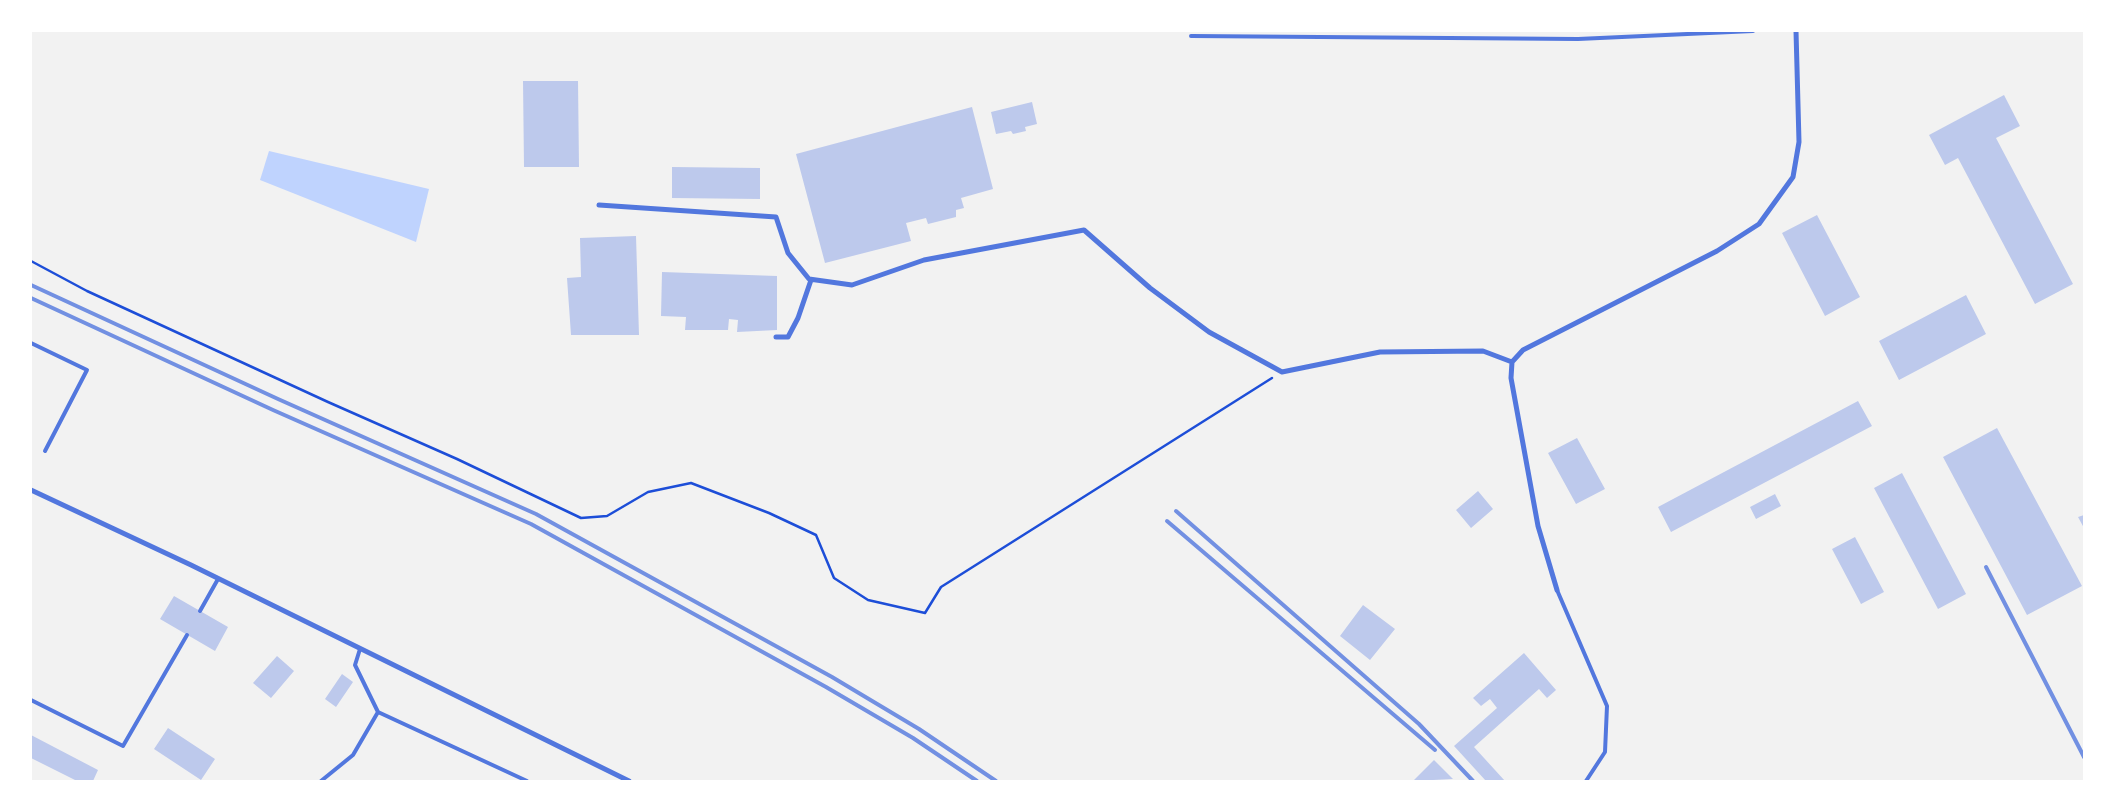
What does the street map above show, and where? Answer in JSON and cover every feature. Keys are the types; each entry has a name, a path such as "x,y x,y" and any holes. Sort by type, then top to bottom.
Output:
{"street":[{"path":"1557,590 1538,526 1511,378 1512,362 1523,350 1717,251 1759,224 1793,177 1798,142 1796,31"},
{"path":"599,205 776,216 788,252 809,279 852,285 924,260 1084,230 1150,288 1209,332 1282,372 1380,352 1483,351 1512,362"},
{"path":"776,337 788,338 798,318 811,280"},
{"path":"31,490 360,648 629,781"}],"lane":[{"path":"1191,36 1578,39 1753,31"},
{"path":"31,343 87,370 45,451"},
{"path":"200,610 218,579"},
{"path":"1557,590 1607,706 1605,752 1586,781"},
{"path":"31,700 123,746 187,635"},
{"path":"360,648 355,665 378,712 527,781"},
{"path":"321,781 353,755 378,712"}],"path":[{"path":"31,262 87,291 457,459 581,518 607,516 648,492 690,483 770,513 816,535 834,578 868,600 925,613 941,587 1282,372"}],"water":[{"path":"269,151 429,189 416,242 260,180"}],"building":[{"path":"523,81 578,81 579,167 524,167"},
{"path":"2004,95 2020,126 1996,138 2073,284 2035,304 1958,158 1945,165 1929,135"},
{"path":"1032,102 1037,124 1025,127 1026,131 1013,134 1011,131 996,134 991,112"},
{"path":"972,107 993,189 961,198 964,208 956,210 956,217 928,224 926,218 906,223 911,241 825,263 796,154"},
{"path":"672,167 760,168 760,199 672,198"},
{"path":"1817,215 1860,297 1825,316 1782,233"},
{"path":"636,236 639,335 571,335 567,278 581,277 580,238"},
{"path":"662,272 777,276 777,330 737,332 738,320 729,319 728,330 685,330 686,317 661,316"},
{"path":"1966,295 1986,334 1899,380 1879,341"},
{"path":"1858,401 1872,426 1671,532 1658,507"},
{"path":"1997,428 2082,586 2027,615 1943,457"},
{"path":"1577,438 1605,489 1576,504 1548,453"},
{"path":"1902,473 1966,594 1938,609 1874,488"},
{"path":"1478,491 1493,509 1471,528 1456,510"},
{"path":"1775,494 1781,506 1756,519 1750,507"},
{"path":"2084,515 2084,528 2078,517"},
{"path":"1855,537 1884,592 1861,604 1832,549"},
{"path":"174,596 228,627 215,651 160,619"},
{"path":"1363,605 1395,629 1370,660 1340,636"},
{"path":"1524,653 1556,690 1547,698 1539,689 1474,747 1505,781 1486,781 1454,746 1497,708 1490,699 1481,706 1473,698"},
{"path":"277,656 294,671 271,698 253,683"},
{"path":"342,674 353,682 336,707 325,699"},
{"path":"168,728 215,759 201,780 154,749"},
{"path":"31,735 98,770 93,781 77,781 31,758"},
{"path":"1434,760 1453,779 1413,781"}],"railway":[{"path":"31,285 278,399 536,514 832,677 919,729 996,781"},
{"path":"31,298 273,410 531,524 826,687 913,738 977,781"},
{"path":"1176,511 1419,724 1473,781"},
{"path":"1167,521 1435,750"},
{"path":"1986,567 2084,757"}]}
